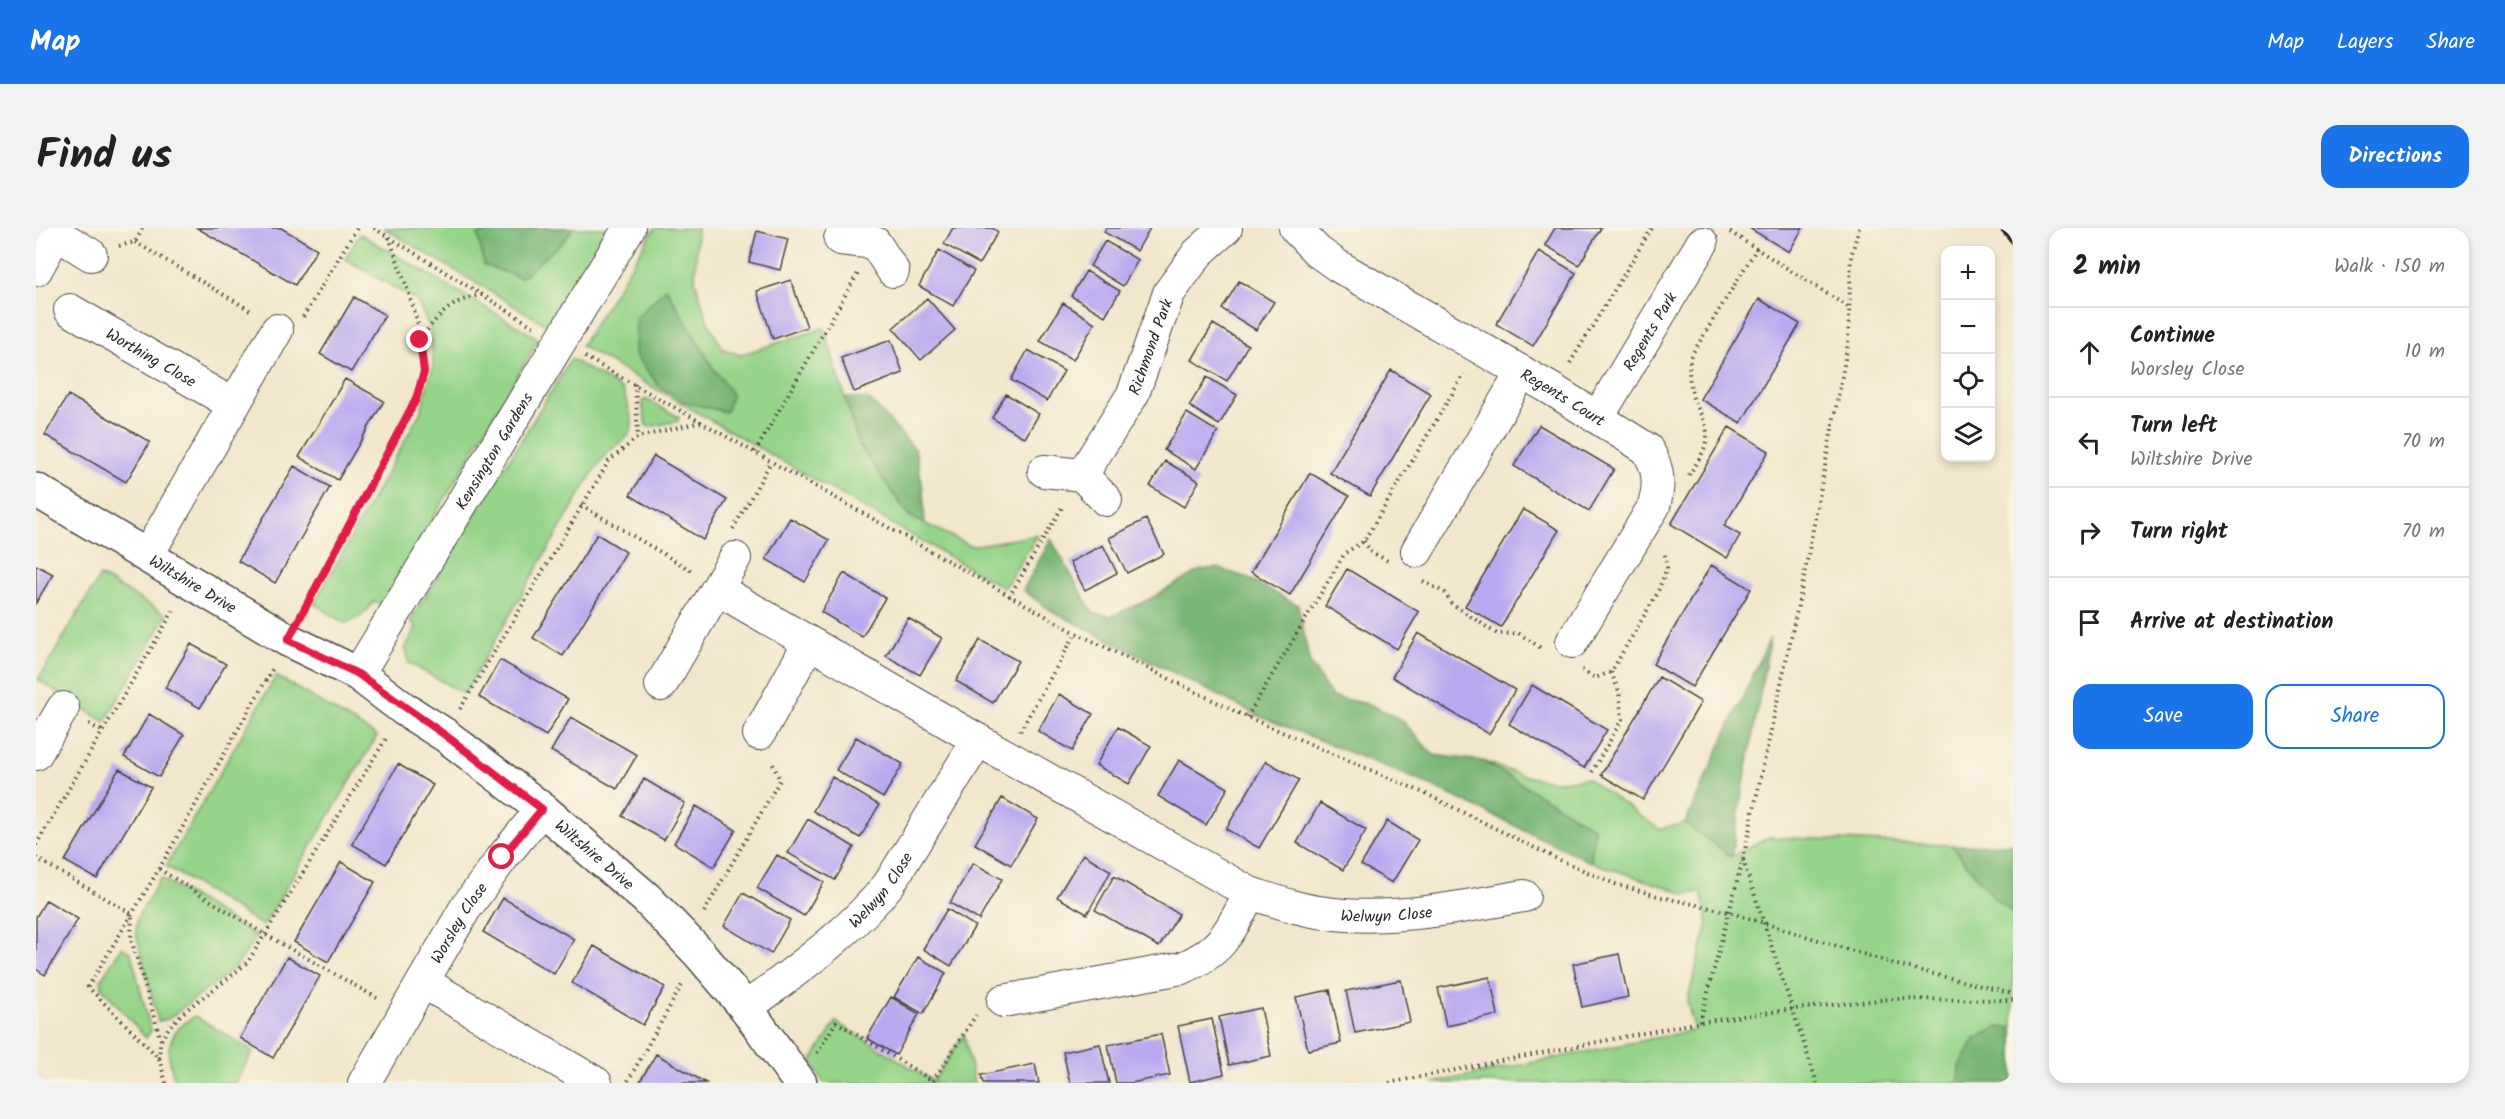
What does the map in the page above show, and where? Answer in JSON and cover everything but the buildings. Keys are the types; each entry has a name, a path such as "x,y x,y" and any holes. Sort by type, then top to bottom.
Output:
{"street":[{"name":"Kensington Gardens","path":"358,674 629,228"},
{"name":"Richmond Park","path":"1082,475 1133,394 1169,293 1198,253 1226,228"},
{"name":"Regents Court","path":"1295,228 1317,251 1338,266 1554,390 1647,449 1653,459 1659,483 1651,511 1565,653"},
{"path":"36,270 52,231 91,255"},
{"path":"840,239 881,236 893,271"},
{"name":"Regents Park","path":"1598,417 1713,236"},
{"name":"Worthing Close","path":"69,310 234,405"},
{"path":"147,556 278,330"},
{"path":"1409,564 1522,372"},
{"path":"1044,471 1082,475 1106,500"},
{"name":"Wiltshire Drive","path":"36,490 288,640 358,674 404,709 445,735 542,809 646,898 693,947 746,1008 799,1082"},
{"path":"661,685 735,558"},
{"name":"Welwyn Close","path":"717,589 978,740 1250,893 1289,906 1326,913 1365,916 1405,914 1524,896"},
{"path":"759,734 809,643"},
{"path":"36,754 63,708"},
{"name":"Welwyn Close","path":"746,1008 837,938 873,903 889,884 978,740"},
{"name":"Worsley Close","path":"364,1083 481,885 542,809"},
{"path":"1003,1001 1182,968 1199,961 1215,951 1227,936 1250,893"},
{"name":"Worsley Close","path":"423,982 596,1083"}],"path":[{"path":"135,242 262,318 278,330 295,331 357,228"},
{"path":"374,228 560,342 1010,597 1076,633 1247,717 1422,792 1553,857 1615,884 1729,912 1898,965 2013,994"},
{"path":"1554,390 1652,228"},
{"path":"1700,1022 1743,859 1803,582 1848,344 1851,256 1859,228"},
{"path":"755,452 881,236"},
{"path":"1713,236 1849,307"},
{"path":"159,1058 88,987 159,869 288,640 416,399 424,372 420,340 408,290 389,237"},
{"path":"420,340 442,313 453,304 463,299 483,295"},
{"path":"1247,717 1345,553 1364,541 1480,348"},
{"path":"635,384 638,437"},
{"path":"445,735 609,461 638,437 702,422"},
{"path":"735,558 728,538 771,462"},
{"path":"1010,597 1082,475"},
{"path":"581,505 703,577 717,589"},
{"path":"1364,541 1371,552 1409,564 1445,593 1451,603 1497,634 1518,633 1565,653 1595,678 1611,672"},
{"path":"36,845 190,582"},
{"path":"1005,755 1076,633"},
{"path":"161,1040 181,1016 239,972 266,935 404,709"},
{"path":"627,1083 693,947 780,780 759,734"},
{"path":"36,858 132,914"},
{"path":"1743,859 1817,1083"},
{"path":"159,869 266,935 404,1013"},
{"path":"132,914 131,939 161,1040 159,1058 166,1083"},
{"path":"1389,1083 1700,1022 1794,1009 1889,999 2013,1000"},
{"path":"799,1082 836,1022 933,1081 977,1015 1003,1001"}],"green space":[{"path":"384,228 609,228 548,326"},
{"path":"497,228 573,228 564,241 521,278 484,265 478,235"},
{"path":"655,228 697,228 695,280 708,322 723,349 740,355 824,328 859,445 909,516 971,546 1038,535 1004,588 581,346"},
{"path":"360,234 539,339 382,605 374,601 362,616 344,623 314,604 421,411 433,365 431,331 417,301 345,259"},
{"path":"666,288 714,369 732,394 726,412 685,402 659,386 635,355 636,318"},
{"path":"571,359 623,390 632,420 631,431 625,439 606,454 590,477 464,694 409,663 405,649 416,626 410,621"},
{"path":"845,397 870,400 915,449 923,488 925,524 909,516 859,445"},
{"path":"645,399 679,417 678,421 649,427 646,425 642,402"},
{"path":"1051,539 1093,613 1112,616 1150,599 1200,570 1218,568 1247,578 1298,605 1310,663 1332,697 1369,704 1402,720 1433,755 1483,761 1594,828 1591,862 1423,782 1259,716 1052,611 1023,590"},
{"path":"100,576 167,615 105,722 38,680"},
{"path":"1770,638 1731,857 1685,823"},
{"path":"276,676 377,736 263,926 166,866"},
{"path":"1483,761 1533,778 1559,781 1586,778 1659,829 1685,823 1731,856 1769,837 1952,845 1995,899 2013,913 2013,1083 1432,1083 1695,1030 1687,1002 1708,923 1701,892 1686,894 1591,862 1594,828"},
{"path":"2013,844 2013,913 1995,899 1952,845"},
{"path":"161,878 257,936 235,968 168,1019 158,1021 136,933 137,918"},
{"path":"122,947 131,953 151,1031 146,1038 102,988 101,979"},
{"path":"195,1016 253,1051 236,1083 176,1083 170,1062 170,1045 178,1030"},
{"path":"836,1022 933,1081 964,1034 974,1083 824,1083 811,1062"},
{"path":"1998,1027 2013,1028 2013,1083 1959,1083 1960,1067 1975,1039"}],"railway":[{"path":"2001,228 2013,242"}],"route":[{"path":"420,340 424,372 420,390 351,526 288,640 358,674 404,709 445,735 542,809 502,857"}]}
